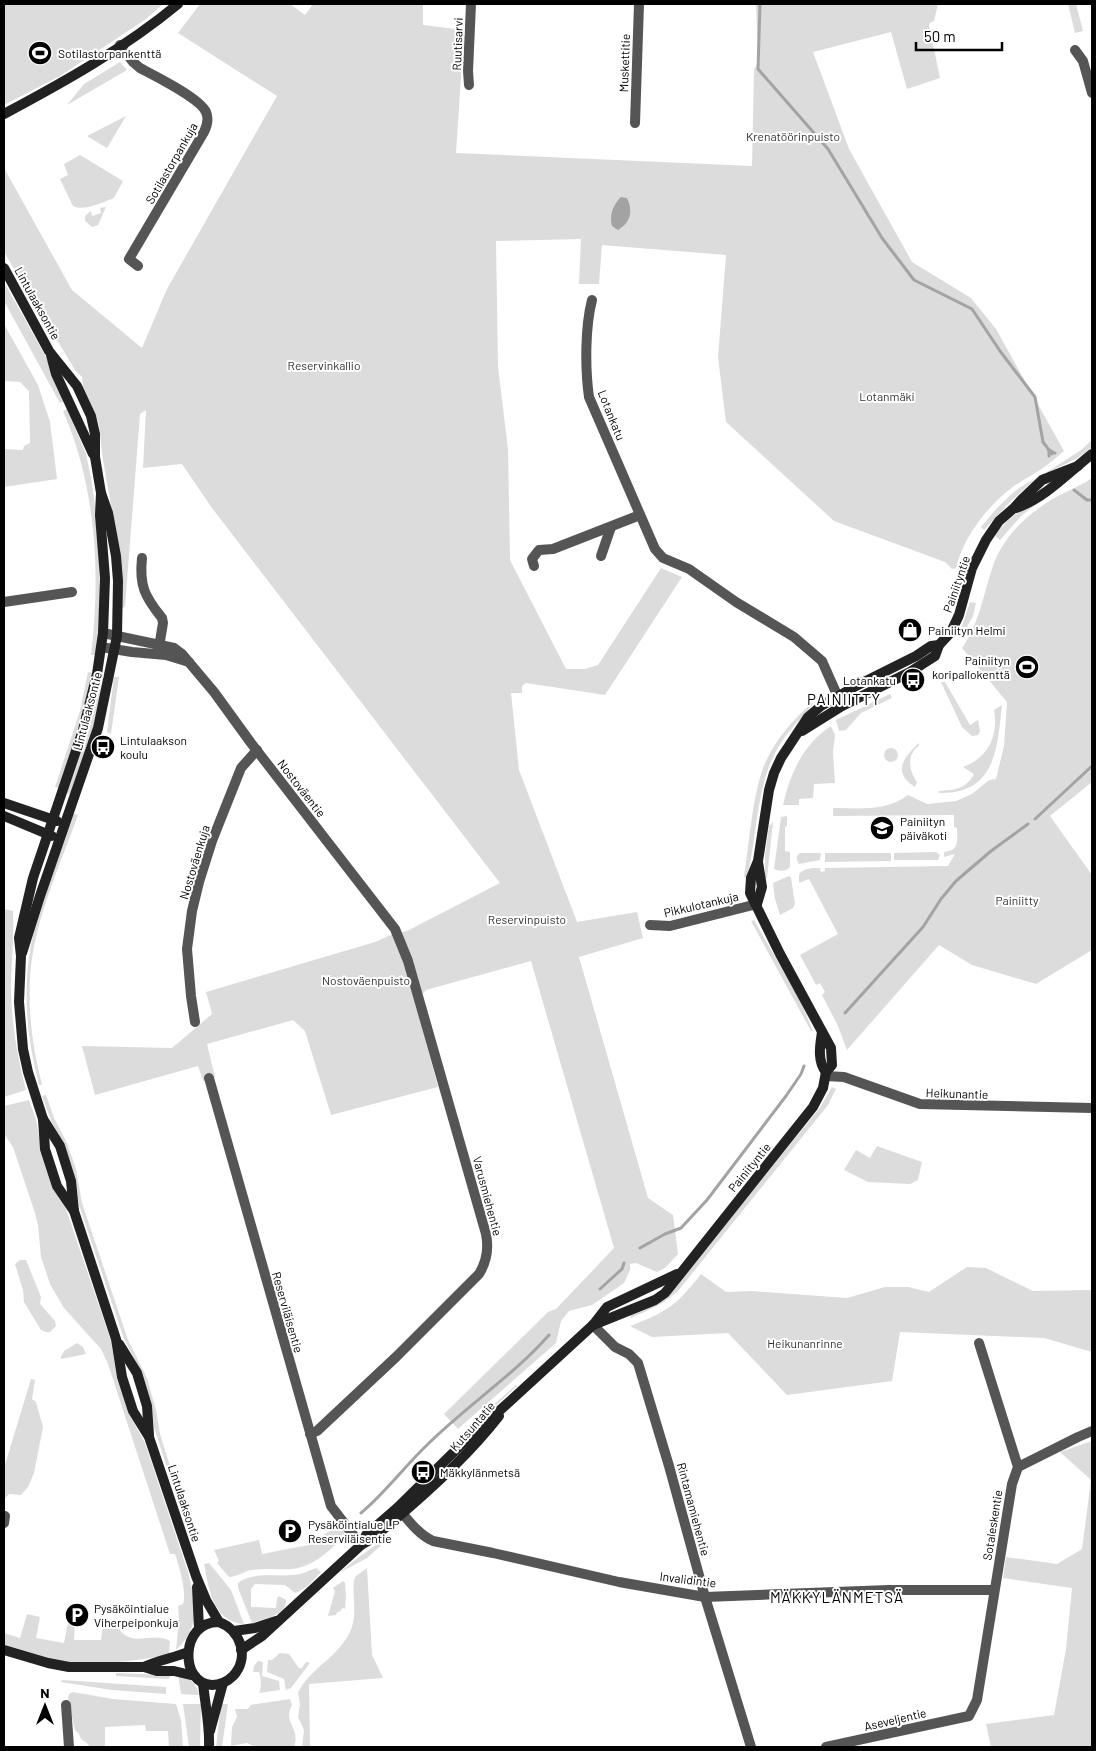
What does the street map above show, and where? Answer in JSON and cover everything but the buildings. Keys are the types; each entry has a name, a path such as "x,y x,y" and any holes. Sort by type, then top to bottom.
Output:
{"street":[{"path":"4,114 68,80 160,19 178,4"},
{"name":"Ruutisarvi","path":"469,85 471,4"},
{"name":"Muskettitie","path":"635,123 639,4"},
{"name":"Sotilastorpankuja","path":"120,45 140,68 197,101 207,113 208,118 204,132 129,259 138,266"},
{"path":"1075,50 1083,61 1092,93"},
{"name":"Lintulaaksontie","path":"4,268 49,351 56,374 94,457 101,493 108,514 116,556 118,581 117,636 98,728 21,956"},
{"name":"Lotankatu","path":"592,300 588,320 587,384 589,396 655,549 663,558 689,569 736,602 794,638 822,661 842,706"},
{"name":"Painiityntie","path":"799,732 842,706 931,660 951,632 959,615 972,568 986,540 999,521 1014,508 1025,505 1061,481 1092,454"},
{"name":"Lintulaaksontie","path":"74,1211 57,1186 45,1149 43,1119 28,1072 23,1049 19,1002 20,938 25,910 46,834 83,730 92,698 102,647 105,578 100,515 101,493"},
{"path":"534,566 532,559 539,550 553,549 640,515"},
{"path":"602,556 611,527"},
{"path":"142,558 140,574 143,590 162,618 163,624 159,649"},
{"path":"4,602 72,592"},
{"name":"Nostoväentie","path":"103,633 159,649"},
{"name":"Painiityntie","path":"593,1325 607,1307 680,1272 814,1107 824,1088 826,1074 832,1065 833,1054 831,1048 767,929 750,892 751,878 758,861 769,790 774,773 782,758 808,717 837,696 916,656 931,646 940,645"},
{"name":"Nostoväentie","path":"102,647 115,650 174,648 182,654 214,692 395,930"},
{"name":"Nostoväenkuja","path":"195,1022 190,996 187,949 192,911 212,841 240,768 257,750"},
{"path":"4,803 65,824"},
{"path":"4,816 60,839"},
{"name":"Pikkulotankuja","path":"650,925 670,926 757,904"},
{"name":"Varusmiehentie","path":"310,1434 317,1431 357,1395 479,1274 488,1252 477,1199 408,961 395,930"},
{"name":"Heikunantie","path":"826,1074 844,1077 920,1104 940,1106 1092,1108"},
{"name":"Reserviläisentie","path":"209,1078 331,1506 362,1544"},
{"name":"Lintulaaksontie","path":"43,1119 60,1146 71,1182 74,1211 116,1339 122,1377 133,1410 150,1437"},
{"name":"Kutsuntatie","path":"242,1650 262,1636 362,1544 370,1540 399,1510 476,1444 508,1404 593,1325"},
{"name":"Rintamamiehentie","path":"593,1325 615,1347 629,1354 638,1363 705,1597 751,1747"},
{"name":"Lintulaaksontie","path":"116,1339 136,1373 147,1406 150,1437 196,1576 206,1600 219,1622"},
{"path":"979,1343 1018,1467 1078,1436 1092,1431"},
{"name":"Sotaleskentie","path":"969,1716 977,1700 1012,1484 1018,1467"},
{"name":"Invalidintie","path":"399,1510 426,1538 433,1541 619,1582 705,1597 888,1590 994,1590"},
{"name":"Lintulaaksontie","path":"196,1576 199,1628"},
{"name":"Kutsuntatie","path":"234,1631 255,1628 278,1620"},
{"path":"209,1734 223,1683 236,1671 242,1657 239,1639 234,1631 219,1622 209,1622 199,1628 192,1638 188,1652 190,1664 199,1679 209,1734 209,1747"},
{"path":"4,1650 48,1664 69,1667 144,1667 157,1671 174,1671 212,1685 223,1683"},
{"path":"144,1667 156,1661 174,1658 188,1652"},
{"path":"66,1705 69,1747"},
{"name":"Aseveljentie","path":"826,1747 969,1716"}],"green space":[{"name":"Sotilastorpankenttä","path":"4,4 163,4 146,19 60,76 4,105"},
{"path":"200,4 290,4 305,15 313,4 423,4 423,25 464,30 456,153 752,166 754,69 758,64 756,4 938,4 934,21 929,25 940,78 907,89 891,32 813,52 849,149 912,262 971,298 996,329 1064,451 1043,468 1010,489 992,505 970,535 959,557 956,568 952,569 945,562 834,521 726,422 718,357 726,255 602,245 599,284 579,284 581,239 496,241 498,367 508,449 510,560 566,669 585,669 598,665 661,568 682,577 605,695 526,683 522,686 522,693 511,693 519,770 577,922 637,912 643,938 579,957 648,1198 673,1215 678,1254 665,1268 657,1272 636,1263 630,1264 630,1270 624,1283 592,1305 569,1311 561,1321 556,1343 458,1429 444,1414 548,1312 556,1309 614,1248 531,961 426,990 415,1002 438,1087 331,1115 305,1031 293,1020 207,1044 215,1077 203,1081 198,1066 95,1095 82,1046 172,1048 212,1014 206,992 407,931 500,883 212,508 182,464 143,468 146,410 140,414 125,607 121,608 115,528 99,425 83,387 82,377 75,370 4,252 4,168 72,290 142,348 167,289 277,96 178,33"},
{"path":"1068,4 1076,4 1083,31 1075,33"},
{"path":"120,62 127,70 67,105 84,84"},
{"path":"126,116 107,148 87,136"},
{"path":"80,155 123,181 114,198 88,207 77,208 73,206 60,179 68,175 64,164"},
{"path":"106,207 98,225 92,227 85,221 85,216 91,211 92,216 101,213 100,208"},
{"path":"4,282 46,357 64,401 60,403 4,301"},
{"path":"4,324 38,385 50,422 57,479 4,487 4,449 23,450 24,446 30,443 29,391 20,382 4,381"},
{"path":"67,409 86,454 98,531 100,599 96,655 91,655 95,593 93,531 83,469 63,411"},
{"path":"1092,440 1092,447 1076,459 1047,473 1081,450"},
{"name":"Painiitty","path":"1092,478 1092,782 1050,816 1092,875 1092,950 1036,984 972,965 939,945 847,1050 838,1026 822,995 825,992 820,983 816,985 800,955 838,934 809,879 799,883 799,875 805,870 814,868 820,868 821,872 825,871 825,868 948,866 955,854 944,857 944,852 953,849 957,841 954,815 833,816 833,808 881,807 908,795 927,804 956,801 972,794 989,780 996,779 1004,746 1007,702 962,648 977,620 996,558 1008,538 1023,521 1041,506"},
{"path":"1034,480 984,530 981,527 1012,494"},
{"path":"1045,498 1022,515 1000,540 995,536 1011,518"},
{"path":"970,602 976,603 973,616 963,634 960,632"},
{"path":"88,672 93,673 85,712 59,788 55,787 80,711"},
{"path":"101,674 105,674 92,731 70,794 65,793"},
{"path":"114,677 119,677 111,734 107,732"},
{"path":"941,682 945,682 970,725 978,720 980,731 978,735 972,736 962,727"},
{"path":"890,694 892,698 861,713 846,730 839,731 836,720"},
{"path":"812,703 783,740 769,767 760,798 747,878 744,877 753,809 762,771 782,734"},
{"path":"1002,705 995,752 990,766 983,777 972,786 958,791 939,793 939,791 964,786 971,779 974,774 963,767 972,763 985,752 993,737 995,728 994,710"},
{"path":"831,726 835,735 833,752 835,783 814,784 813,798 799,799 799,805 783,805 794,771 805,751 821,733"},
{"path":"919,743 919,746 912,754 910,763 912,773 917,782 915,787 904,776 902,765 908,754"},
{"path":"888,748 894,748 898,755 894,762 888,762 884,758 884,752"},
{"path":"73,813 78,815 41,916 32,958 30,1006 34,1046 42,1085 39,1085 33,1059 28,1019 27,979 29,958 44,894"},
{"path":"787,816 785,851 790,852 790,867 787,870 780,871 774,869 781,817"},
{"path":"773,822 767,878 765,878 765,855 769,826"},
{"path":"936,852 940,855 938,860 894,860 894,853"},
{"path":"800,853 821,853 820,860 799,864 797,856"},
{"path":"825,853 891,853 891,861 825,862"},
{"path":"789,876 791,878 795,904 793,908 780,915 773,883"},
{"path":"4,909 13,911 12,1011 17,1051 26,1090 4,1097"},
{"path":"754,920 801,1002 813,1031 811,1031 751,921"},
{"path":"832,1087 836,1089 828,1105 678,1291 662,1303 631,1318 630,1314 647,1307 758,1184 819,1109"},
{"path":"46,1095 76,1169 82,1203 128,1340 147,1378 156,1410 160,1434 175,1482 192,1512 187,1514 174,1490 154,1427 151,1401 140,1369 124,1339 79,1205 75,1177 64,1143 52,1123 42,1096"},
{"path":"29,1100 36,1119 41,1150 66,1209 111,1341 117,1379 129,1414 145,1443 188,1572 194,1604 193,1623 190,1632 176,1650 179,1620 178,1606 183,1604 184,1593 175,1554 170,1554 108,1364 101,1349 64,1308 50,1284 41,1257 35,1213 13,1147 4,1134 4,1106"},
{"path":"877,1146 922,1162 918,1180 910,1184 868,1182 844,1170 856,1150 870,1158"},
{"path":"20,1260 26,1260 41,1297 40,1304 55,1321 56,1326 50,1332 41,1330 24,1302 23,1290 15,1264"},
{"name":"Heikunanrinne","path":"967,1267 986,1268 1033,1291 1092,1290 1092,1352 1044,1338 900,1332 892,1381 787,1395 728,1333 652,1337 630,1326 662,1312 678,1300 701,1274 726,1292 752,1291 847,1298 885,1287 908,1287 929,1292"},
{"path":"77,1343 83,1347 86,1354 61,1359 64,1351"},
{"path":"31,1379 35,1380 32,1399 36,1402 43,1427 34,1473 28,1487 21,1495 9,1494 4,1499 4,1468"},
{"path":"516,1385 472,1427 470,1425"},
{"path":"1092,1441 1092,1747 991,1747 986,1724 1054,1715 1066,1649 1072,1588 1003,1578 1006,1557 1057,1564 1082,1549 1091,1480 1060,1452"},
{"path":"339,1525 347,1533 322,1556 300,1568 252,1570 229,1577 217,1563 219,1561 214,1550 259,1540 262,1554 324,1542 323,1535"},
{"path":"384,1539 386,1541 367,1558 339,1573 355,1560"},
{"path":"209,1563 231,1590 244,1624 234,1622 225,1617 214,1603 204,1564"},
{"path":"316,1568 321,1572 299,1592 295,1593 285,1585 255,1584 251,1589 251,1607 276,1608 279,1596 286,1600 283,1609 279,1613 252,1623 238,1588 238,1583 250,1577 296,1575"},
{"path":"367,1568 372,1655 383,1678 309,1684 310,1747 302,1747 304,1730 298,1717 300,1704 298,1693 310,1676 341,1646 347,1637 353,1621 354,1580 356,1576"},
{"path":"343,1581 345,1583 346,1596 345,1609 343,1608 337,1612 336,1615 328,1616 335,1591 333,1588"},
{"path":"27,1614 40,1617 36,1638 64,1643 68,1622 75,1624 74,1640 101,1640 103,1625 116,1622 126,1636 140,1639 163,1638 170,1641 169,1655 115,1662 88,1663 46,1659 4,1647 4,1633 20,1638"},
{"path":"280,1653 289,1654 299,1668 302,1668 306,1662 310,1663 291,1688 286,1690 284,1679 267,1672 268,1660 272,1660"},
{"path":"258,1661 263,1662 262,1676 279,1681 280,1690 259,1693 261,1686 260,1674 259,1672 253,1672 254,1666"},
{"path":"116,1673 170,1675 170,1678 116,1676"},
{"path":"178,1674 192,1681 199,1695 181,1694"},
{"path":"62,1680 166,1687 166,1694 112,1690 61,1682"},
{"path":"73,1692 113,1699 176,1704 181,1720 183,1747 169,1747 168,1731 146,1731 145,1725 105,1727 105,1747 90,1747 75,1730 68,1699 69,1694"},
{"path":"290,1699 292,1705 289,1716 296,1740 294,1747 256,1747 247,1743 231,1746 232,1727 237,1717 235,1709 247,1709 250,1705"},
{"path":"183,1704 201,1704 200,1747 189,1747"},
{"path":"221,1704 228,1704 222,1747 216,1747"}],"shaded area":[{"path":"621,197 627,198 630,216 626,223 618,230 612,226 611,214"}],"waterway":[{"path":"760,4 758,69 828,149 882,238 914,280 972,309 1000,351 1035,397 1043,442 1052,454"},
{"path":"1049,456 1049,450 1055,453"},
{"path":"1074,490 1087,500 1092,500"},
{"path":"1035,819 1092,766"},
{"path":"845,1013 923,927 941,899 956,881 991,851 1028,824"},
{"path":"640,1248 665,1234 681,1228 707,1200 786,1096 801,1074 804,1066"},
{"path":"600,1289 622,1269 624,1263"},
{"path":"361,1513 442,1431 520,1364 549,1335"}],"place":[{"name":"Sotilastorpankenttä","path":"40,53"},
{"name":"Painiityn Helmi","path":"910,630"},
{"name":"Painiityn koripallokenttä","path":"1027,667"},
{"name":"Lotankatu","path":"913,680"},
{"name":"Lintulaakson koulu","path":"103,747"},
{"name":"Painiityn päiväkoti","path":"882,828"},
{"name":"Mäkkylänmetsä","path":"423,1472"},
{"name":"Pysäköintialue LP Reserviläisentie","path":"290,1531"},
{"name":"Pysäköintialue Viherpeiponkuja","path":"77,1615"}],"district":[{"name":"PAINIITTY","path":"844,699"},
{"name":"MÄKKYLÄNMETSÄ","path":"837,1597"}],"park label":[{"name":"Krenatöörinpuisto","path":"793,136"},
{"name":"Reservinkallio","path":"324,365"},
{"name":"Lotanmäki","path":"887,396"},
{"name":"Reservinpuisto","path":"527,919"},
{"name":"Nostoväenpuisto","path":"366,980"}]}
